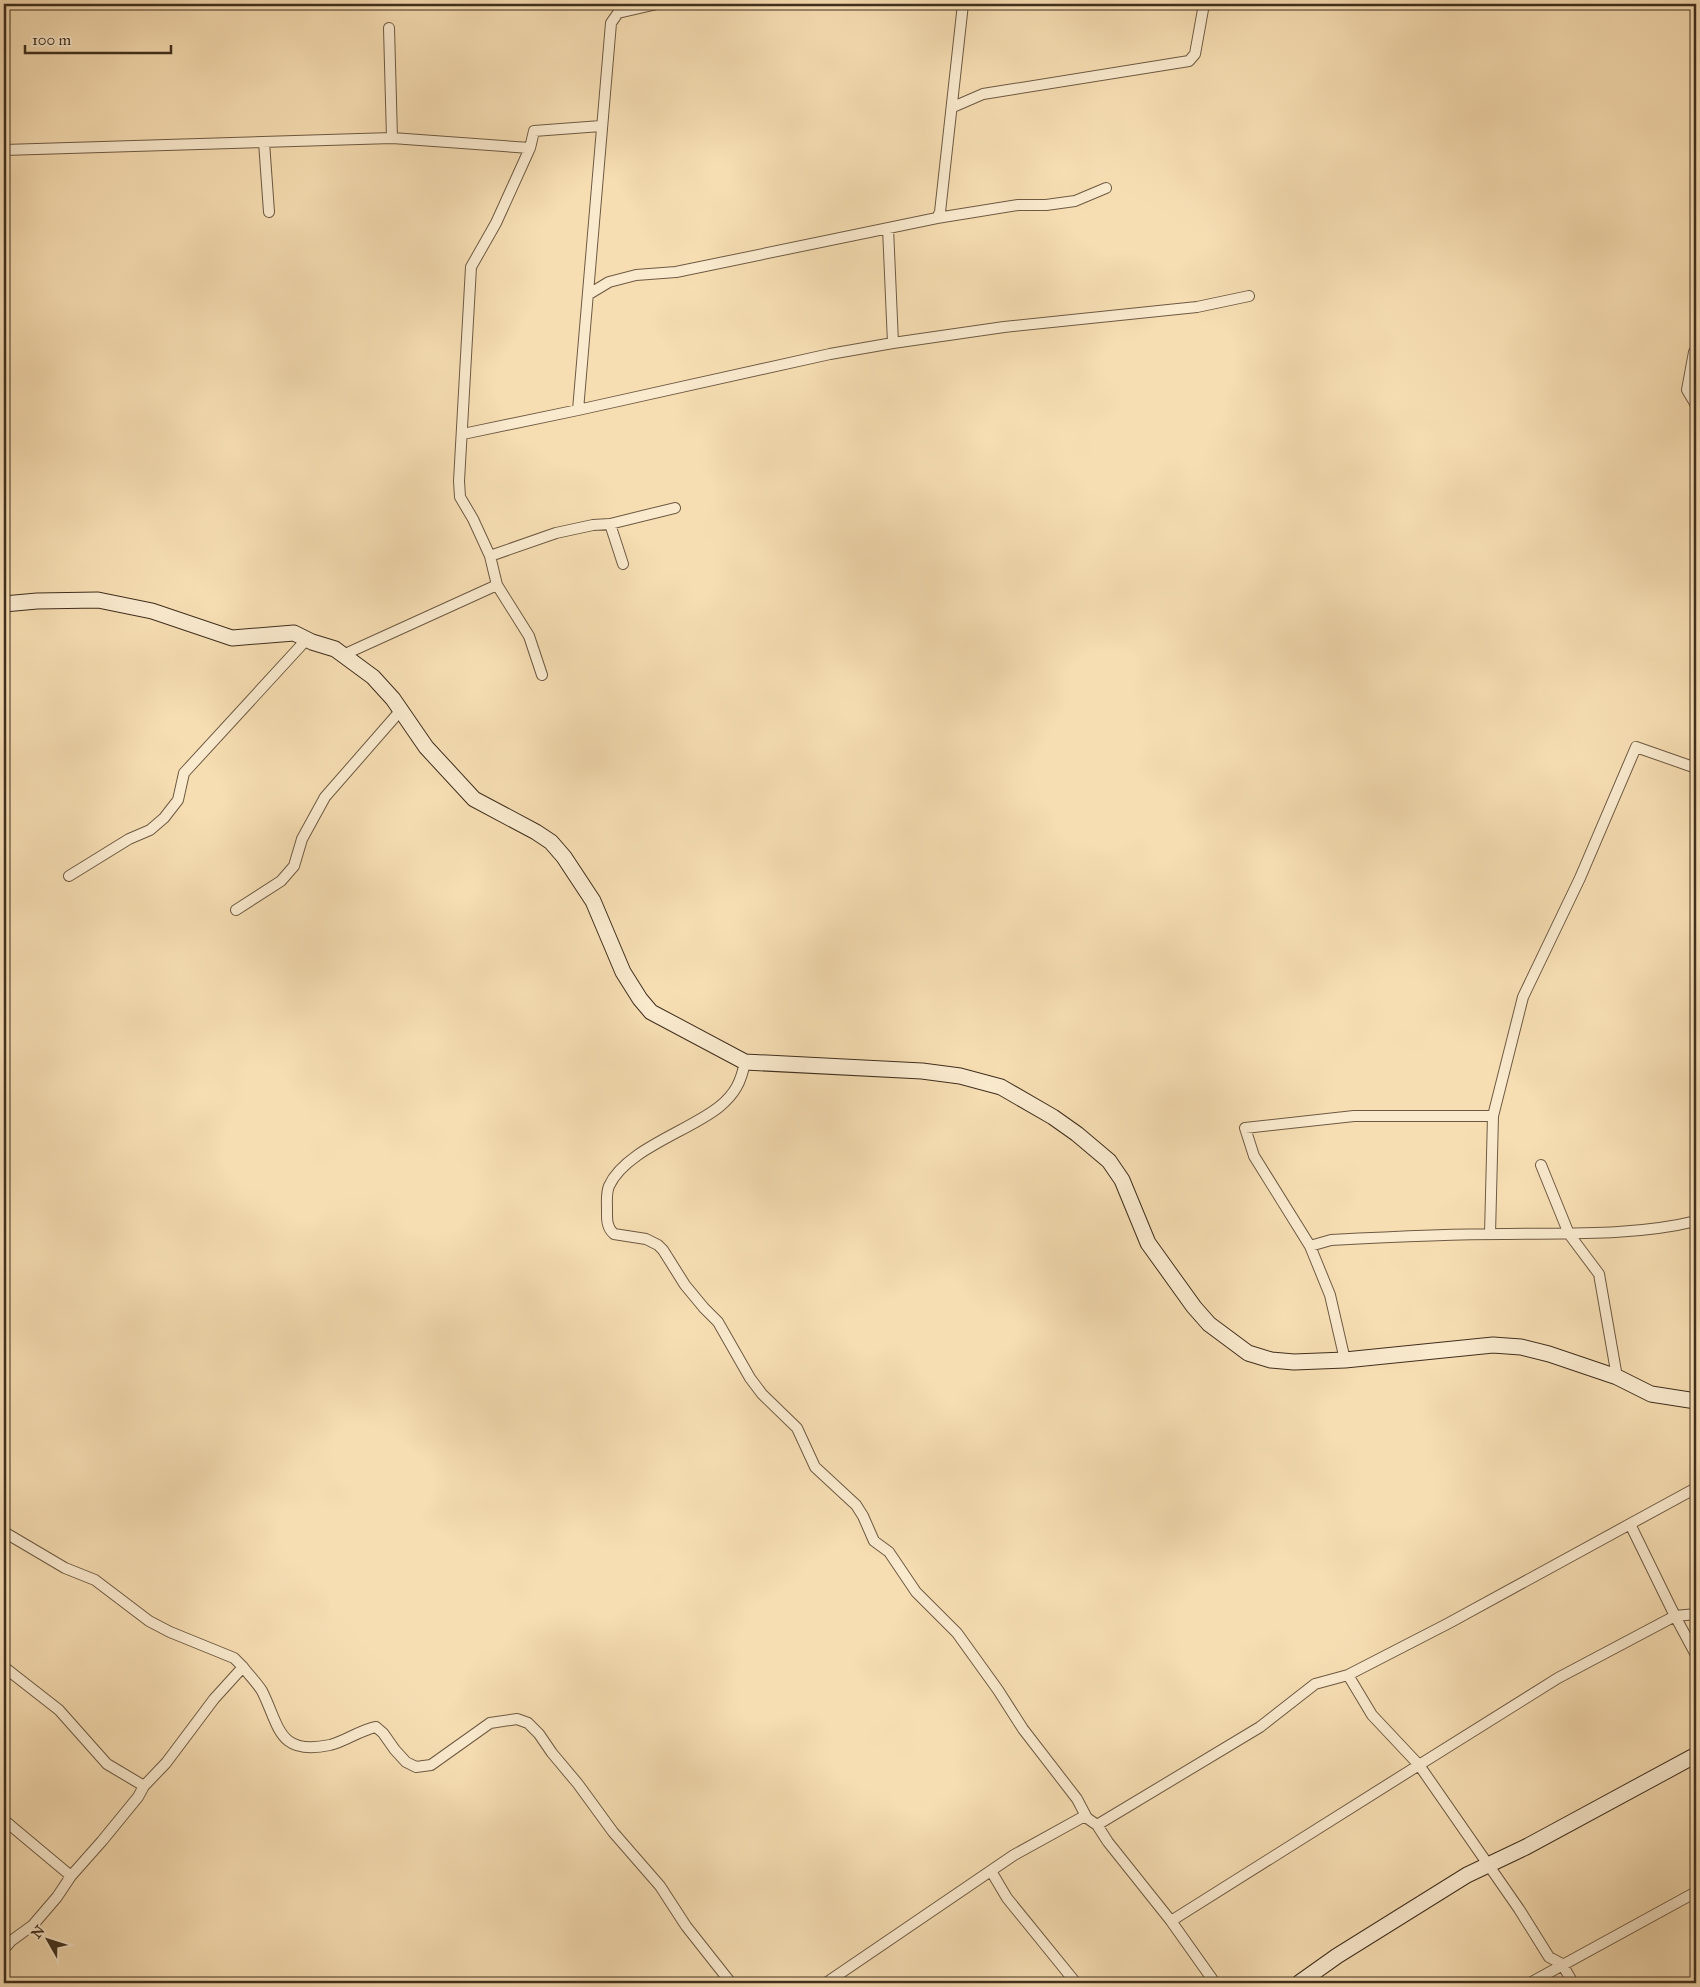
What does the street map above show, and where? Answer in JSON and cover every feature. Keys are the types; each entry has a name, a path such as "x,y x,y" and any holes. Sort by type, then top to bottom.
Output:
{"street":[{"path":"578,410 600,165 601,126 610,23 618,13 657,4"},
{"path":"937,218 940,212 953,107 963,4"},
{"path":"953,107 983,94 1189,61 1195,54 1204,4"},
{"path":"389,28 392,138"},
{"path":"542,675 529,636 497,585 490,556 473,519 460,497 459,481 471,267 496,223 530,148 534,131 601,126"},
{"path":"4,150 392,138 530,148"},
{"path":"264,142 269,212"},
{"path":"588,294 609,282 636,274 676,272 937,218 1018,205 1046,205 1075,201 1106,188"},
{"path":"888,228 893,343"},
{"path":"463,434 830,354 1004,327 1197,307 1249,296"},
{"path":"1696,350 1694,352 1687,390 1696,406"},
{"path":"490,556 556,533 593,525 610,524 674,508"},
{"path":"610,524 624,564"},
{"path":"343,655 497,585"},
{"path":"4,604 37,601 98,600 152,611 232,638 294,633 335,649 373,677 401,710 426,747 474,799 551,842 564,857 593,902 623,972 640,999 651,1012 745,1062 922,1071 960,1076 1001,1087 1078,1134 1109,1161 1122,1180 1148,1243 1194,1307 1209,1324 1248,1353 1271,1360 1294,1362 1345,1360 1493,1345 1511,1346 1550,1354 1617,1377 1651,1394 1696,1401"},
{"path":"69,876 129,839 150,830 164,818 178,800 184,773 306,639"},
{"path":"236,910 281,881 294,866 302,839 325,797 401,710"},
{"path":"1490,1234 1493,1116 1523,997 1580,878 1636,747 1696,768"},
{"path":"745,1062 742,1080 731,1096 720,1107 644,1151 618,1173 608,1190 606,1219 608,1226 614,1234 646,1238 664,1250 686,1285 718,1322 750,1378 762,1394 797,1428 816,1466 856,1505 874,1541 889,1552 916,1592 957,1634 998,1690 1023,1730 1077,1799 1087,1818 1097,1825 1108,1842 1171,1921 1215,1983"},
{"path":"1345,1360 1330,1296 1310,1246 1254,1156 1244,1128 1354,1116 1493,1116"},
{"path":"1541,1164 1568,1234 1599,1274 1617,1377"},
{"path":"1310,1246 1331,1240 1490,1234 1568,1234 1672,1227 1696,1221"},
{"path":"1097,1825 1260,1727 1315,1684 1348,1675 1449,1623 1696,1488"},
{"path":"1630,1524 1696,1655"},
{"path":"4,1532 65,1568 95,1580 149,1620 183,1638 234,1658 261,1690 278,1730 292,1744 306,1747 330,1745 376,1727 406,1762 416,1766 431,1764 490,1723 517,1719 528,1723 539,1734 578,1784 613,1832 660,1886 686,1926 731,1983"},
{"path":"1171,1921 1558,1678 1675,1616 1696,1614"},
{"path":"4,1949 11,1941 34,1925 71,1876 138,1797 144,1786 166,1763 214,1699 243,1667"},
{"path":"4,1668 59,1710 107,1764 120,1774 144,1786"},
{"path":"1348,1675 1372,1715 1420,1765 1519,1908 1549,1957 1562,1964 1573,1983"},
{"path":"1299,1983 1467,1875 1526,1847 1696,1755"},
{"path":"826,1983 1014,1855 1081,1818 1087,1818"},
{"path":"4,1820 71,1876"},
{"path":"991,1871 1007,1898 1076,1983"},
{"path":"1530,1983 1696,1892"}]}
